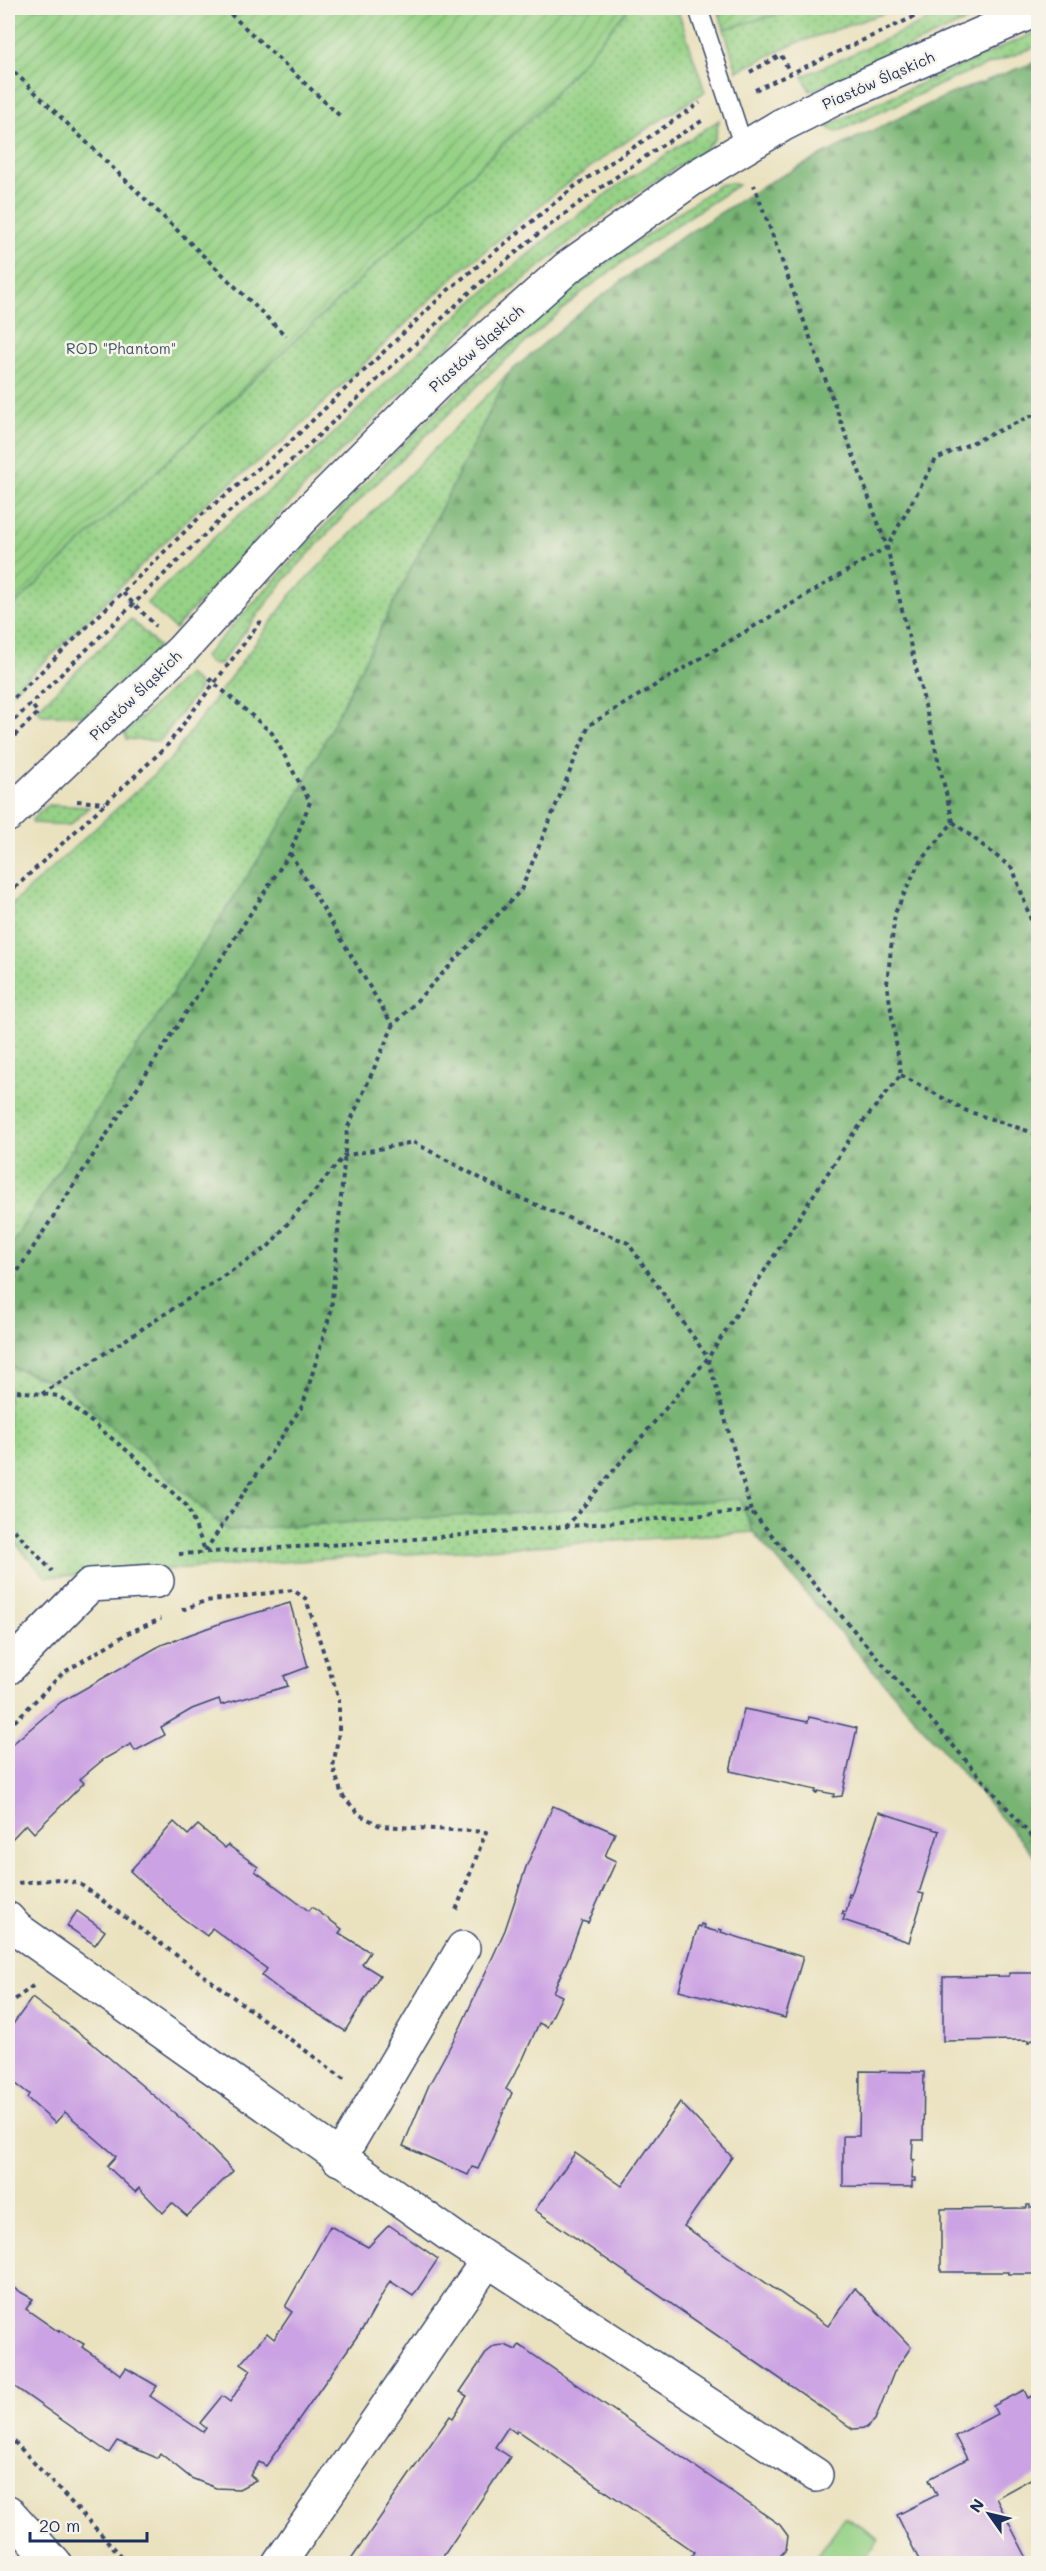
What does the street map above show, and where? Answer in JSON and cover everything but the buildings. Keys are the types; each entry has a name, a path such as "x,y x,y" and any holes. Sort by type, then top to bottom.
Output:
{"street":[{"name":"Piastów Śląskich","path":"8,815 181,651 359,459 473,350 576,261 682,185 744,147 836,98 1038,9"},
{"path":"8,1668 90,1585 157,1581"},
{"path":"8,1919 17,1929 339,2159 487,2261 816,2475"},
{"path":"339,2159 463,1948"},
{"path":"279,2564 487,2261"},
{"path":"8,2512 55,2564"}],"lane":[{"path":"698,8 744,147"}],"path":[{"path":"224,8 340,116"},
{"path":"789,72 933,8"},
{"path":"8,704 206,512 288,444 396,339 492,252 574,187 724,87 781,55 793,80"},
{"path":"8,66 286,336"},
{"path":"743,188 753,182 887,548 952,822 1013,869 1038,940"},
{"path":"8,1390 59,1396 130,1453 187,1506 205,1551 303,1406 331,1311 347,1129 393,1026 521,890 589,725 887,548 936,459 1038,413"},
{"path":"123,593 161,631"},
{"path":"8,894 166,747 264,618"},
{"path":"8,1286 290,853 310,802 272,733 214,684"},
{"path":"8,742 38,713 30,704"},
{"path":"566,1526 708,1358 853,1134 902,1075 887,984 895,913 918,866 952,822"},
{"path":"290,853 393,1026"},
{"path":"8,885 17,886"},
{"path":"902,1075 967,1111 1034,1133"},
{"path":"1038,1126 1034,1133 1038,1150"},
{"path":"42,1394 268,1247 344,1156 413,1142 508,1193 628,1243 708,1358 751,1511 1038,1844"},
{"path":"378,1542 751,1511"},
{"path":"8,1728 63,1673 128,1633 205,1601 293,1590 306,1599 339,1699 339,1732 333,1767 342,1795 360,1815 381,1826 486,1832 453,1917"},
{"path":"8,1885 58,1878 80,1884 350,2084"},
{"path":"8,2005 41,1980"},
{"path":"8,2435 129,2564"}],"green space":[{"name":"ROD \"Phantom\"","path":"8,8 629,8 545,105 8,611"},
{"path":"629,8 677,8 705,92 625,142 559,190 459,272 283,442 197,510 8,696 8,611 545,105"},
{"path":"718,8 800,8 724,29"},
{"path":"800,8 899,8 794,44 737,71 724,29"},
{"path":"955,8 995,8 810,91 803,76"},
{"path":"1038,31 1038,46 961,75 837,132 829,129 828,125"},
{"path":"1038,61 1038,1860 753,1532 740,1499 227,1530 65,1386 8,1366 8,1249 290,810 509,373 587,307 671,244 766,184 854,139 951,94"},
{"path":"719,120 715,139 705,149 621,203 491,306 307,484 175,629 147,603 227,525 304,462 443,328 503,275 565,224 625,181"},
{"path":"730,183 738,185 646,245 584,291 493,371 348,511 283,582 220,664 210,663 204,657 397,451 499,354 552,307 621,253 719,185"},
{"path":"509,373 290,810 8,1249 8,908 169,761 291,595"},
{"path":"131,619 159,647 86,715 42,715 37,709"},
{"path":"188,674 199,684 200,688 160,741 126,739 125,733"},
{"path":"48,805 89,807 70,825 33,823 32,820"},
{"path":"8,1366 65,1386 227,1530 740,1498 753,1532 46,1577 8,1535"},
{"path":"845,2517 879,2539 862,2563 812,2563"}]}
